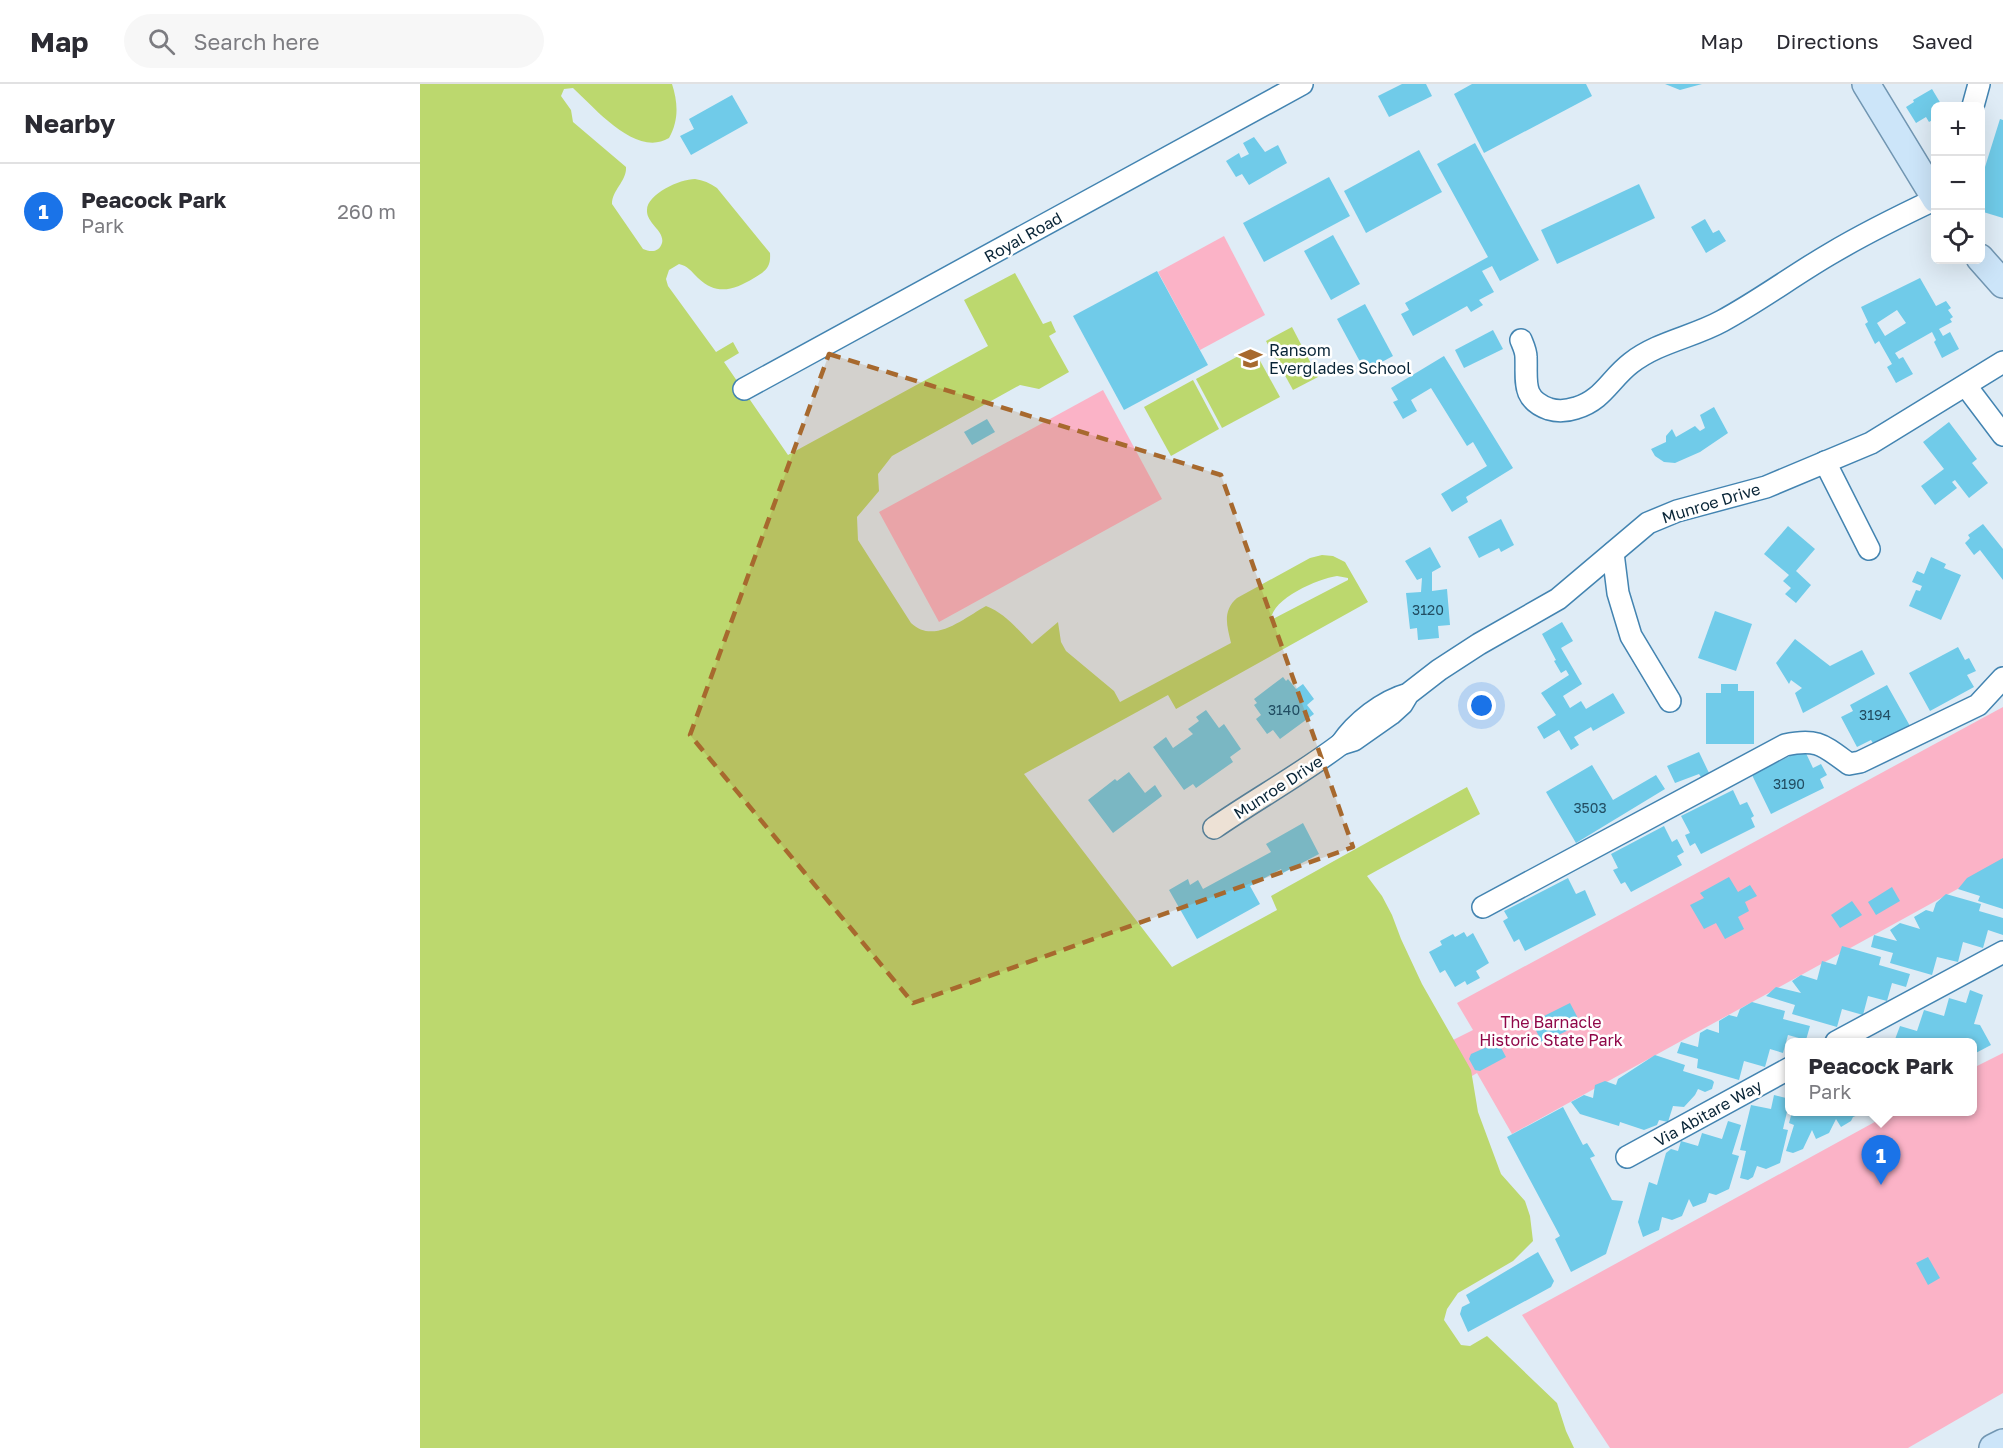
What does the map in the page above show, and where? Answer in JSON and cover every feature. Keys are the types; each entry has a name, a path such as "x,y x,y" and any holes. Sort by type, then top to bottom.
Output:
{"main road":[{"path":"1866,84 1928,203"},
{"path":"1985,264 2003,284"},
{"path":"1993,1448 2003,1443"}],"street":[{"name":"Royal Road","path":"744,389 1302,84"},
{"path":"1974,102 1979,84"},
{"path":"1521,340 1526,355 1526,388 1531,397 1540,405 1564,412 1588,405 1625,368 1645,353 1723,321 1831,253 1928,203"},
{"name":"Munroe Drive","path":"1214,828 1306,770 1341,744 1349,732 1386,703 1408,694 1438,670 1479,644 1558,599 1648,523 1662,515 1758,489 1884,436 2003,362"},
{"path":"1966,386 2003,435"},
{"path":"1825,462 1869,549"},
{"path":"1613,553 1618,593 1631,636 1670,701"},
{"path":"1483,907 1785,745 1804,741 1818,743 1849,764 1860,762 1978,705 2003,678"},
{"path":"1843,1038 2003,952"},
{"name":"Via Abitare Way","path":"1627,1157 1785,1071"}],"highlighted area":[{"path":"829,354 1221,475 1353,847 913,1003 690,735"}],"green space":[{"path":"1224,236 1265,315 1200,350 1158,272"},
{"path":"1103,390 1162,499 939,622 879,512"},
{"name":"The Barnacle Historic State Park","path":"2003,707 2003,864 1512,1134 1477,1073 1472,1076 1451,1041 1473,1030 1457,1003"},
{"path":"2003,1053 2003,1393 1908,1448 1610,1448 1522,1315 1886,1116 1977,1116 1977,1066"}],"shaded area":[{"path":"420,84 672,84 676,105 675,125 669,138 656,142 643,141 617,128 573,88 564,89 561,96 571,110 573,122 626,167 612,204 643,249 657,250 662,243 661,235 647,215 648,204 652,198 665,188 695,179 717,188 770,253 770,262 765,271 733,288 719,289 705,284 687,267 679,264 669,270 666,279 668,286 716,352 733,342 739,353 724,362 788,455 988,346 964,300 1015,273 1043,324 1051,321 1056,332 1049,336 1069,372 1039,389 1020,385 892,456 878,474 879,491 857,517 858,540 911,623 920,629 939,630 959,622 986,606 1005,617 1032,644 1058,622 1061,642 1066,651 1114,691 1120,702 1231,643 1227,613 1237,598 1310,558 1322,555 1333,556 1345,562 1368,602 1176,709 1168,695 1024,774 1172,967 1277,910 1271,896 1467,787 1480,814 1367,876 1382,896 1422,984 1471,1070 1478,1112 1501,1174 1525,1201 1530,1216 1533,1241 1513,1261 1458,1293 1447,1309 1444,1320 1461,1345 1470,1346 1487,1336 1557,1403 1574,1448 420,1448","holes":["1337,576 1348,578 1348,580 1271,620 1279,604 1297,591 1329,578"]},
{"path":"1292,327 1318,377 1293,390 1266,341"},
{"path":"1253,348 1280,397 1222,428 1196,379"},
{"path":"1193,380 1219,429 1171,456 1144,407"}],"building":[{"path":"1402,84 1426,84 1432,96 1389,117 1378,96"},
{"path":"1472,84 1586,84 1592,96 1484,153 1454,94"},
{"path":"1665,84 1702,84 1680,90"},
{"path":"1932,89 1940,102 1931,102 1931,121 1929,122 1926,117 1916,123 1906,107 1914,102 1913,100"},
{"path":"732,95 748,123 691,155 680,136 694,129 689,119"},
{"path":"2000,119 2003,120 2003,218 1985,213 1985,167"},
{"path":"1254,137 1265,152 1278,145 1287,163 1249,185 1242,174 1236,177 1226,161 1239,153 1241,158 1249,154 1243,143"},
{"path":"1475,143 1539,260 1500,281 1492,266 1482,271 1494,292 1479,300 1483,305 1471,312 1467,306 1413,336 1401,314 1409,310 1405,303 1488,257 1437,164"},
{"path":"1419,150 1442,192 1366,233 1344,191"},
{"path":"1329,177 1350,216 1264,262 1243,223"},
{"path":"1639,184 1655,218 1557,264 1541,230"},
{"path":"1705,219 1713,233 1719,230 1726,241 1706,253 1691,227"},
{"path":"1333,235 1360,284 1331,300 1304,251"},
{"path":"1157,271 1208,365 1124,410 1073,316"},
{"path":"1920,278 1936,306 1946,301 1951,308 1948,310 1953,317 1950,319 1952,322 1939,329 1943,336 1950,332 1959,349 1942,358 1932,332 1895,353 1899,359 1903,357 1913,374 1896,383 1887,367 1892,364 1879,341 1875,344 1865,324 1868,322 1861,307","holes":["1897,310 1906,323 1885,336 1877,323"]},
{"path":"1365,304 1393,356 1365,371 1337,319"},
{"path":"1493,330 1503,349 1464,368 1455,350"},
{"path":"1444,356 1513,468 1466,497 1468,502 1452,512 1441,494 1487,466 1473,442 1467,446 1431,388 1411,400 1417,411 1403,419 1393,402 1398,400 1391,388"},
{"path":"1714,407 1728,433 1700,452 1675,463 1664,462 1655,456 1651,449 1666,442 1666,436 1672,429 1676,437 1695,426 1700,431 1705,428 1700,415"},
{"path":"987,419 995,432 972,445 964,432"},
{"path":"1949,422 1977,459 1972,463 1988,483 1969,498 1955,480 1952,482 1957,488 1935,505 1921,486 1944,469 1923,442"},
{"path":"1501,519 1514,545 1501,552 1499,548 1479,558 1468,537"},
{"path":"1983,524 2003,549 2003,580 1980,550 1974,555 1965,543 1970,538 1968,535"},
{"path":"1788,526 1815,549 1796,571 1811,585 1796,603 1785,594 1791,588 1783,581 1789,575 1764,554"},
{"path":"1430,547 1441,567 1432,572 1432,591 1447,589 1450,625 1438,626 1439,638 1418,640 1417,628 1410,629 1406,593 1421,592 1422,578 1417,580 1405,561"},
{"path":"1931,557 1946,564 1944,568 1961,575 1941,620 1909,606 1916,590 1920,591 1922,586 1912,582 1917,571 1924,574"},
{"path":"1715,611 1752,624 1736,671 1698,658"},
{"path":"1562,622 1573,641 1561,648 1582,684 1563,696 1570,708 1581,701 1586,709 1613,693 1625,713 1593,731 1591,727 1574,737 1579,745 1571,750 1559,730 1544,739 1537,727 1556,715 1541,693 1569,675 1566,670 1561,673 1542,634"},
{"path":"1795,639 1830,666 1862,650 1875,674 1803,713 1795,693 1802,688 1791,680 1789,684 1776,663"},
{"path":"1958,647 1965,660 1969,658 1976,671 1967,675 1974,687 1930,711 1909,673"},
{"path":"1283,677 1286,681 1288,679 1296,689 1303,684 1314,699 1307,705 1314,714 1280,739 1273,730 1267,734 1256,719 1261,715 1254,705 1257,703 1254,699"},
{"path":"1721,684 1738,684 1738,691 1754,691 1754,744 1706,744 1706,693 1721,693"},
{"path":"1887,685 1910,726 1874,745 1871,740 1857,747 1841,717 1853,711 1850,705"},
{"path":"1206,710 1219,728 1224,724 1241,749 1230,757 1233,762 1196,788 1193,784 1184,790 1153,747 1166,737 1173,748 1193,734 1188,729 1199,721 1196,717"},
{"path":"1804,749 1813,768 1821,764 1827,775 1820,779 1824,788 1771,814 1752,775"},
{"path":"1699,752 1709,773 1701,777 1699,774 1675,783 1667,766"},
{"path":"1592,765 1613,800 1656,775 1665,789 1576,843 1546,792"},
{"path":"1129,772 1145,793 1155,785 1162,796 1113,833 1088,800 1115,779 1117,781"},
{"path":"1733,790 1740,805 1747,802 1754,816 1751,818 1755,827 1701,854 1695,843 1690,846 1685,835 1690,833 1681,816"},
{"path":"1303,823 1319,854 1283,873 1281,869 1250,886 1260,904 1197,939 1169,890 1188,879 1190,885 1198,880 1203,889 1271,852 1266,844"},
{"path":"1664,826 1672,842 1677,839 1684,852 1677,856 1682,865 1631,892 1625,882 1621,884 1613,870 1618,868 1611,854"},
{"path":"2003,858 2003,909 1978,901 1980,896 1958,889 1967,878"},
{"path":"1729,877 1738,892 1750,885 1757,896 1745,902 1749,911 1738,917 1744,929 1725,939 1716,923 1704,929 1690,905 1704,898 1700,893"},
{"path":"1568,878 1576,894 1585,890 1596,915 1525,951 1519,939 1514,942 1503,921 1508,918 1504,911"},
{"path":"1892,887 1900,901 1876,915 1868,902"},
{"path":"1946,894 1981,904 1979,911 2003,918 2003,935 1988,930 1983,948 1963,942 1958,962 1937,957 1932,975 1890,963 1893,953 1871,947 1874,935 1897,941 1890,930 1900,923 1920,929 1914,917 1926,910 1933,912 1936,903"},
{"path":"1852,901 1862,915 1840,928 1831,915"},
{"path":"1464,932 1467,937 1473,933 1489,963 1476,971 1480,978 1467,985 1465,981 1455,987 1445,970 1440,973 1429,952 1442,945 1440,941 1453,934 1455,937"},
{"path":"1842,946 1881,957 1879,965 1910,974 1906,987 1892,983 1887,1001 1868,996 1863,1015 1842,1009 1837,1027 1792,1014 1795,1005 1766,996 1776,987 1801,993 1792,981 1801,975 1817,980 1822,961 1836,965"},
{"path":"1970,990 1983,995 1974,1024 1980,1025 1991,1045 1977,1052 1977,1038 1896,1038 1900,1026 1917,1031 1924,1010 1944,1016 1949,998 1966,1003"},
{"path":"1752,1002 1785,1011 1783,1019 1810,1026 1807,1038 1788,1035 1785,1038 1783,1053 1770,1049 1765,1067 1744,1061 1739,1080 1697,1068 1698,1059 1677,1053 1681,1042 1698,1047 1700,1033 1707,1029 1719,1033 1719,1021 1729,1015 1737,1017 1740,1009"},
{"path":"1570,1003 1581,1024 1542,1043 1532,1022"},
{"path":"1498,1042 1506,1057 1480,1071 1475,1070 1469,1059 1471,1054"},
{"path":"1655,1055 1685,1065 1683,1071 1712,1080 1714,1082 1712,1089 1705,1092 1698,1089 1684,1107 1673,1106 1668,1122 1659,1120 1657,1125 1644,1130 1620,1122 1619,1126 1580,1114 1571,1102 1584,1095 1593,1098 1595,1085 1605,1081 1616,1085 1618,1079"},
{"path":"1774,1095 1785,1098 1786,1116 1783,1129 1788,1130 1780,1163 1766,1169 1757,1166 1753,1177 1748,1180 1740,1178 1746,1151 1740,1150 1751,1105 1771,1109"},
{"path":"1563,1107 1583,1145 1587,1143 1595,1156 1590,1158 1612,1200 1623,1201 1606,1254 1571,1272 1555,1239 1560,1236 1507,1137"},
{"path":"1791,1116 1856,1116 1841,1127 1836,1119 1829,1133 1816,1139 1812,1130 1803,1149 1793,1153 1786,1151 1794,1125 1789,1123"},
{"path":"1728,1121 1741,1125 1732,1154 1739,1156 1729,1189 1716,1195 1709,1193 1706,1202 1693,1207 1689,1199 1682,1216 1672,1220 1662,1217 1659,1230 1643,1237 1638,1222 1649,1182 1657,1185 1666,1153 1671,1149 1678,1151 1681,1141 1698,1146 1702,1133 1722,1139"},
{"path":"1538,1252 1554,1281 1551,1287 1468,1332 1460,1314 1462,1307 1470,1303 1466,1295"},
{"path":"1928,1257 1940,1278 1928,1285 1916,1263"}],"place":[{"name":"Ransom Everglades School","path":"1251,359"},
{"name":"Peacock Park","path":"1881,1185"}]}
